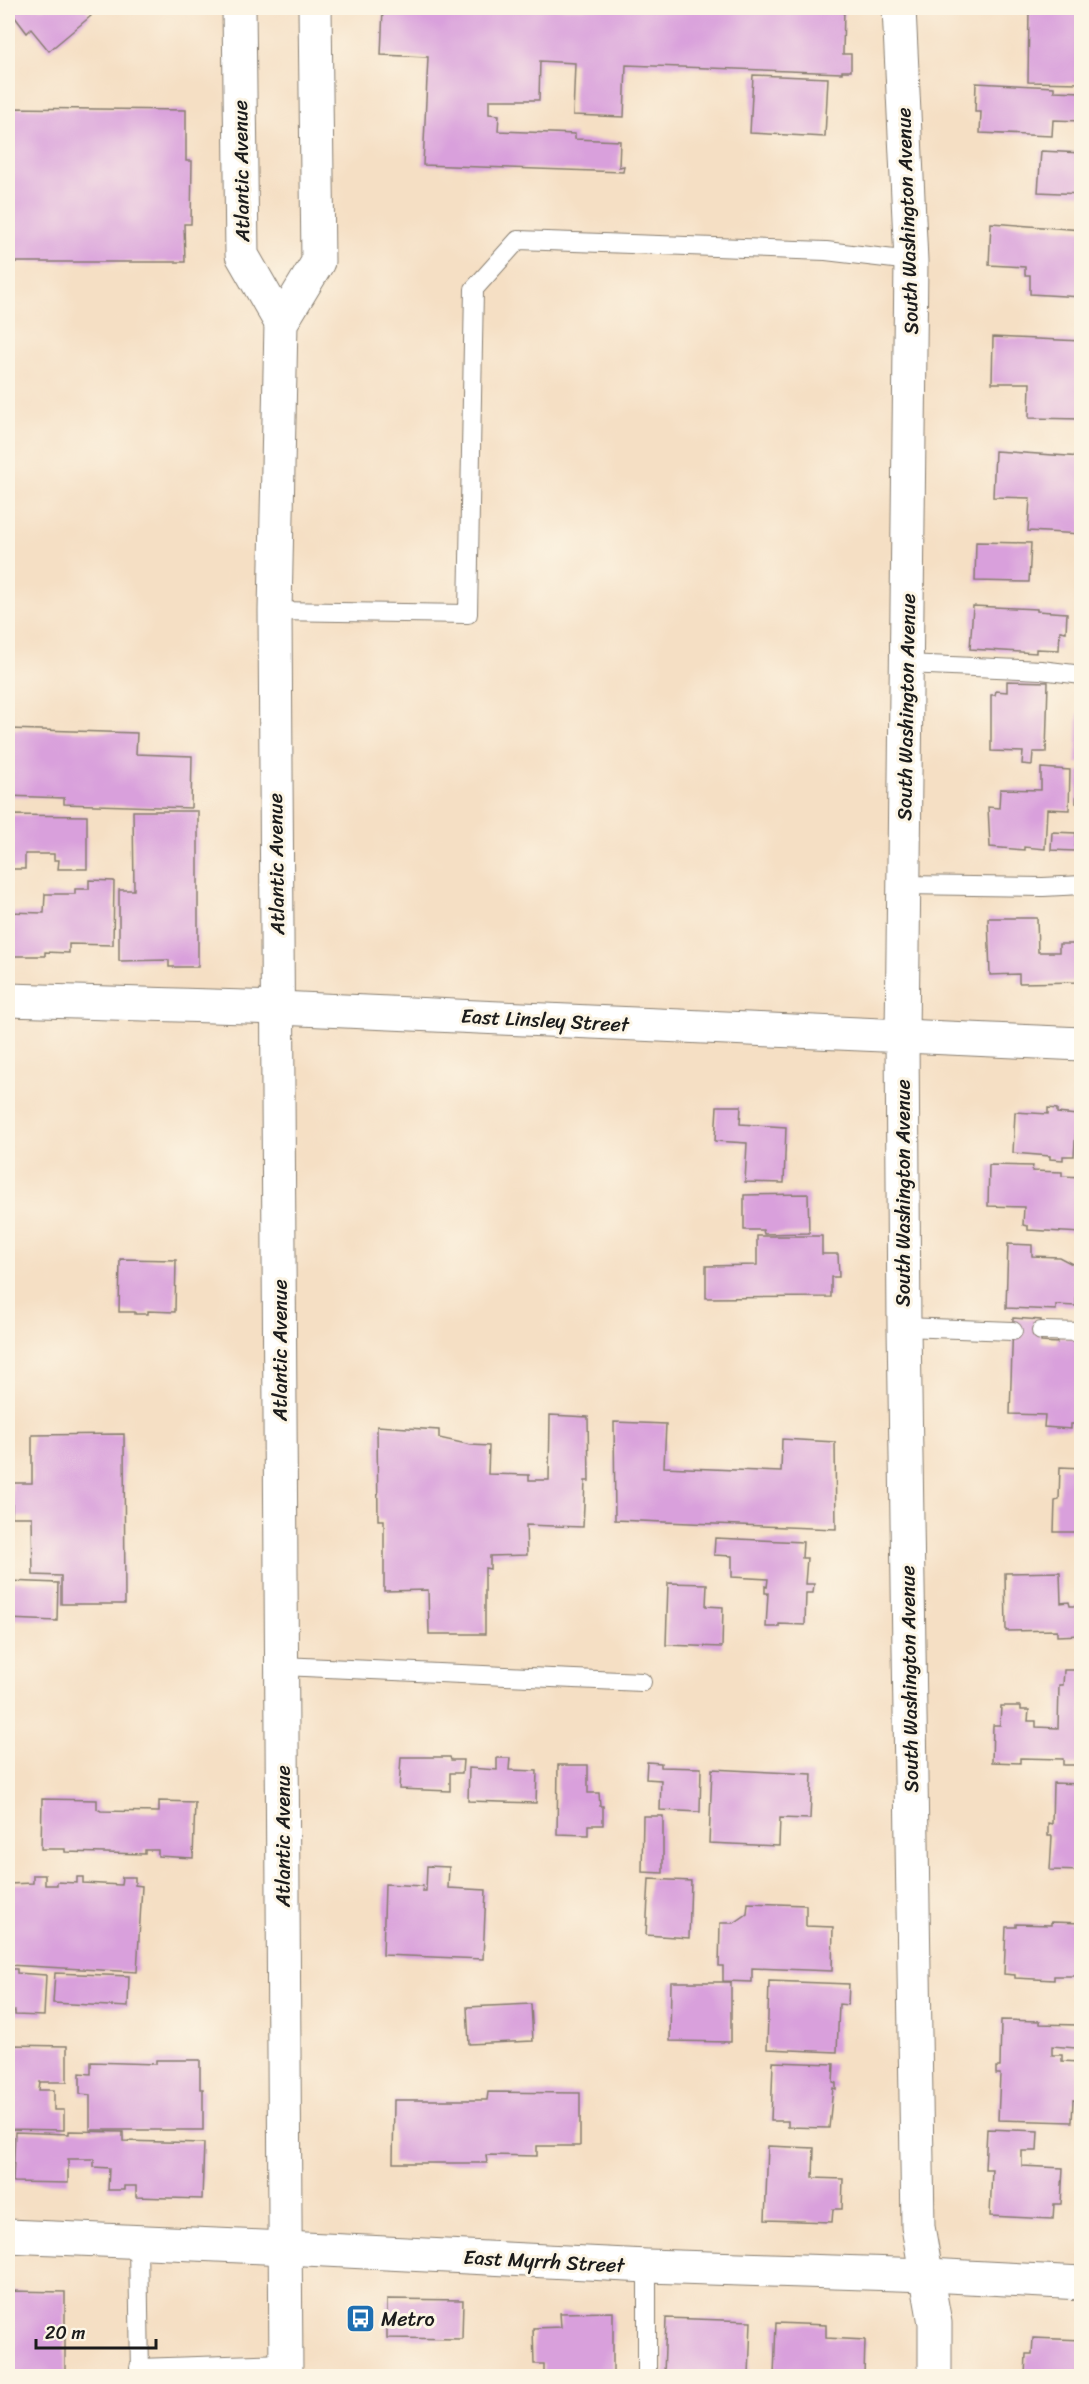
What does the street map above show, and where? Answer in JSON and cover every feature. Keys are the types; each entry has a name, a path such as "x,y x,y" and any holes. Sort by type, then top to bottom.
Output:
{"street":[{"name":"Atlantic Avenue","path":"239,8 242,255 281,323"},
{"name":"Atlantic Avenue","path":"286,2370 274,611 281,323 318,262 315,8"},
{"name":"South Washington Avenue","path":"899,8 911,261 902,1036 904,1328 918,2227 935,2323 935,2376"},
{"name":"East Linsley Street","path":"8,1000 278,1008 1082,1044"},
{"name":"East Myrrh Street","path":"8,2236 648,2266 928,2275 1082,2283"}],"lane":[{"path":"274,611 468,614 474,289 518,240 826,251 911,261"},
{"path":"906,664 1041,670 1082,675"},
{"path":"903,885 1043,887 1082,885"},
{"path":"904,1328 1013,1330"},
{"path":"1041,1331 1082,1332"},
{"path":"282,1666 642,1682"},
{"path":"138,2241 139,2372 286,2370"},
{"path":"647,2376 648,2266"}],"building":[{"path":"8,8 85,8 91,16 49,51 31,29 27,33"},
{"path":"383,8 844,8 843,54 851,54 851,71 842,71 842,73 626,65 624,117 573,115 575,63 540,61 539,100 489,100 489,114 499,115 498,131 575,134 575,139 620,141 619,167 624,166 623,172 423,165 428,57 381,55"},
{"path":"1029,8 1082,8 1081,83 1028,82"},
{"path":"753,75 828,78 825,137 750,133"},
{"path":"976,83 1054,87 1054,91 1082,92 1082,121 1053,120 1052,136 980,133 981,112 975,112"},
{"path":"8,108 186,110 186,161 192,161 191,224 184,224 185,262 8,262"},
{"path":"1041,151 1082,153 1082,194 1038,192"},
{"path":"991,223 1082,230 1082,297 1030,294 1030,275 1025,275 1025,267 989,265"},
{"path":"993,337 1082,341 1082,419 1029,418 1030,383 992,383"},
{"path":"995,451 1082,457 1082,534 1028,531 1030,498 993,497"},
{"path":"976,542 1031,543 1029,582 975,581"},
{"path":"973,606 1067,613 1066,632 1060,631 1059,650 1036,649 1036,653 970,649"},
{"path":"1007,681 1048,682 1046,752 1033,752 1032,765 1022,764 1023,752 991,751 991,695 995,695 996,691 1007,692"},
{"path":"1078,713 1082,713 1082,763 1076,763"},
{"path":"8,729 137,733 136,754 192,756 191,808 64,804 64,798 8,796"},
{"path":"1041,768 1070,770 1069,810 1047,809 1045,849 990,847 988,807 999,808 1000,789 1041,790"},
{"path":"1078,771 1082,771 1082,804 1076,803"},
{"path":"133,811 198,811 198,967 169,967 169,960 119,961 119,890 134,890"},
{"path":"8,815 87,816 87,869 58,869 59,860 54,860 54,854 25,854 25,869 8,869"},
{"path":"1052,832 1076,833 1075,851 1051,850"},
{"path":"89,880 114,881 113,945 69,944 69,953 45,952 45,956 8,956 8,912 44,913 45,894 75,894 75,889 89,889"},
{"path":"988,918 1037,918 1038,952 1059,952 1059,944 1082,944 1082,982 1019,983 1019,974 990,975"},
{"path":"717,1106 741,1106 740,1124 786,1127 784,1183 745,1182 747,1143 715,1141"},
{"path":"1048,1108 1057,1109 1057,1113 1077,1115 1074,1156 1063,1156 1063,1160 1050,1159 1050,1156 1013,1153 1015,1112 1048,1114"},
{"path":"989,1165 1033,1166 1032,1171 1062,1172 1062,1176 1082,1177 1082,1233 1028,1230 1028,1226 1023,1225 1024,1207 988,1206"},
{"path":"808,1194 809,1233 764,1234 763,1230 744,1230 744,1195"},
{"path":"757,1236 822,1236 822,1254 838,1254 839,1277 831,1277 831,1297 706,1298 706,1266 757,1265"},
{"path":"1008,1244 1032,1245 1032,1256 1059,1257 1078,1267 1076,1306 1056,1305 1056,1310 1006,1308"},
{"path":"120,1259 176,1260 175,1312 148,1311 148,1314 135,1314 135,1312 119,1312"},
{"path":"1013,1318 1041,1320 1041,1342 1057,1343 1057,1337 1082,1340 1082,1407 1078,1407 1078,1424 1071,1424 1071,1429 1044,1427 1045,1415 1010,1414"},
{"path":"550,1415 588,1417 589,1481 585,1481 583,1527 526,1525 527,1555 490,1556 490,1569 485,1568 485,1634 429,1634 428,1590 384,1591 384,1520 378,1520 377,1426 439,1430 439,1438 471,1445 489,1446 488,1474 529,1475 529,1480 549,1480"},
{"path":"614,1422 666,1424 664,1467 781,1472 782,1439 835,1442 836,1529 615,1520"},
{"path":"124,1434 125,1604 61,1604 61,1576 33,1575 32,1517 12,1517 12,1483 32,1483 32,1435"},
{"path":"1060,1467 1082,1468 1082,1532 1054,1532 1055,1501 1059,1500"},
{"path":"715,1538 803,1542 802,1558 807,1558 805,1584 814,1584 813,1593 806,1593 805,1625 779,1624 779,1627 766,1627 768,1593 765,1593 765,1586 767,1587 768,1579 732,1577 732,1556 714,1555"},
{"path":"1060,1572 1061,1603 1069,1602 1070,1606 1082,1606 1082,1635 1057,1636 1057,1630 1006,1631 1005,1573"},
{"path":"8,1581 58,1583 57,1621 8,1619"},
{"path":"668,1583 707,1584 706,1606 723,1607 722,1647 666,1645"},
{"path":"1064,1670 1082,1670 1082,1765 1063,1765 1063,1759 1020,1758 1020,1763 992,1762 993,1725 1000,1725 1001,1706 1021,1706 1021,1710 1029,1710 1028,1721 1036,1721 1036,1727 1058,1728 1059,1685 1063,1685"},
{"path":"401,1757 450,1757 451,1760 463,1760 462,1773 450,1773 450,1791 399,1789"},
{"path":"497,1758 510,1758 509,1770 537,1771 536,1803 468,1801 469,1768 497,1770"},
{"path":"647,1762 661,1763 661,1767 701,1768 700,1812 660,1810 661,1780 646,1779"},
{"path":"558,1765 588,1765 588,1793 599,1793 600,1806 603,1806 603,1825 588,1825 588,1835 557,1834"},
{"path":"712,1769 812,1774 810,1819 780,1818 779,1846 709,1843"},
{"path":"1053,1783 1082,1784 1082,1871 1050,1870 1052,1836 1048,1836 1048,1823 1052,1824"},
{"path":"42,1799 97,1800 97,1809 101,1811 159,1812 159,1801 195,1802 193,1858 158,1856 158,1850 145,1850 145,1854 65,1852 65,1849 41,1849"},
{"path":"643,1816 663,1816 663,1873 642,1872"},
{"path":"427,1866 449,1867 448,1888 486,1890 483,1959 383,1955 385,1884 423,1886 422,1891 426,1891"},
{"path":"33,1875 45,1875 45,1885 57,1885 57,1882 77,1883 77,1877 83,1877 83,1883 121,1885 122,1877 135,1877 135,1885 142,1886 137,1972 8,1965 8,1884 33,1883"},
{"path":"649,1879 691,1881 689,1938 646,1935"},
{"path":"748,1903 806,1905 806,1926 833,1927 832,1971 752,1968 752,1982 723,1981 723,1966 719,1966 720,1923 734,1923 747,1914"},
{"path":"1051,1922 1082,1923 1082,1976 1054,1976 1054,1980 1015,1978 1015,1975 1004,1974 1006,1927 1016,1927 1016,1924 1051,1925"},
{"path":"8,1969 17,1969 17,1973 46,1975 44,2016 15,2015 15,2011 8,2011"},
{"path":"55,1973 129,1976 128,2007 53,2003"},
{"path":"769,1981 849,1984 848,2005 839,2004 837,2052 767,2049"},
{"path":"671,1982 731,1982 731,2042 670,2041"},
{"path":"531,2004 533,2041 469,2044 467,2007"},
{"path":"1001,2020 1077,2025 1076,2048 1052,2046 1052,2055 1062,2055 1062,2061 1079,2062 1078,2101 1073,2100 1072,2122 998,2120 1000,2074 996,2074 996,2067 1000,2067"},
{"path":"8,2045 67,2046 67,2082 40,2082 39,2090 54,2090 54,2110 64,2110 64,2130 8,2129"},
{"path":"156,2060 200,2060 203,2130 90,2130 90,2095 80,2094 80,2073 91,2074 91,2062 156,2064"},
{"path":"773,2062 834,2064 833,2082 836,2083 836,2089 833,2088 829,2128 788,2127 788,2121 771,2121"},
{"path":"488,2092 580,2093 580,2146 537,2146 537,2156 486,2155 487,2163 393,2163 394,2100 487,2100"},
{"path":"987,2129 1038,2131 1037,2151 1022,2151 1022,2166 1063,2168 1061,2204 1054,2204 1053,2219 990,2216 992,2169 985,2169"},
{"path":"69,2131 123,2132 123,2141 204,2143 202,2199 136,2197 136,2186 124,2186 124,2190 108,2190 109,2168 94,2167 94,2159 68,2159 68,2183 13,2182 15,2132 69,2134"},
{"path":"768,2146 814,2148 813,2178 843,2179 842,2209 833,2209 832,2222 765,2220"},
{"path":"8,2291 65,2292 65,2376 8,2376"},
{"path":"387,2299 463,2300 462,2339 387,2338"},
{"path":"613,2312 613,2374 621,2374 621,2376 544,2376 544,2364 534,2364 533,2328 561,2327 560,2313"},
{"path":"666,2318 751,2321 749,2376 664,2376"},
{"path":"776,2323 826,2325 826,2338 865,2340 864,2376 774,2376"},
{"path":"1033,2338 1082,2340 1082,2376 1025,2376 1026,2354 1032,2354"}],"place":[{"name":"Metro","path":"360,2319"}]}
